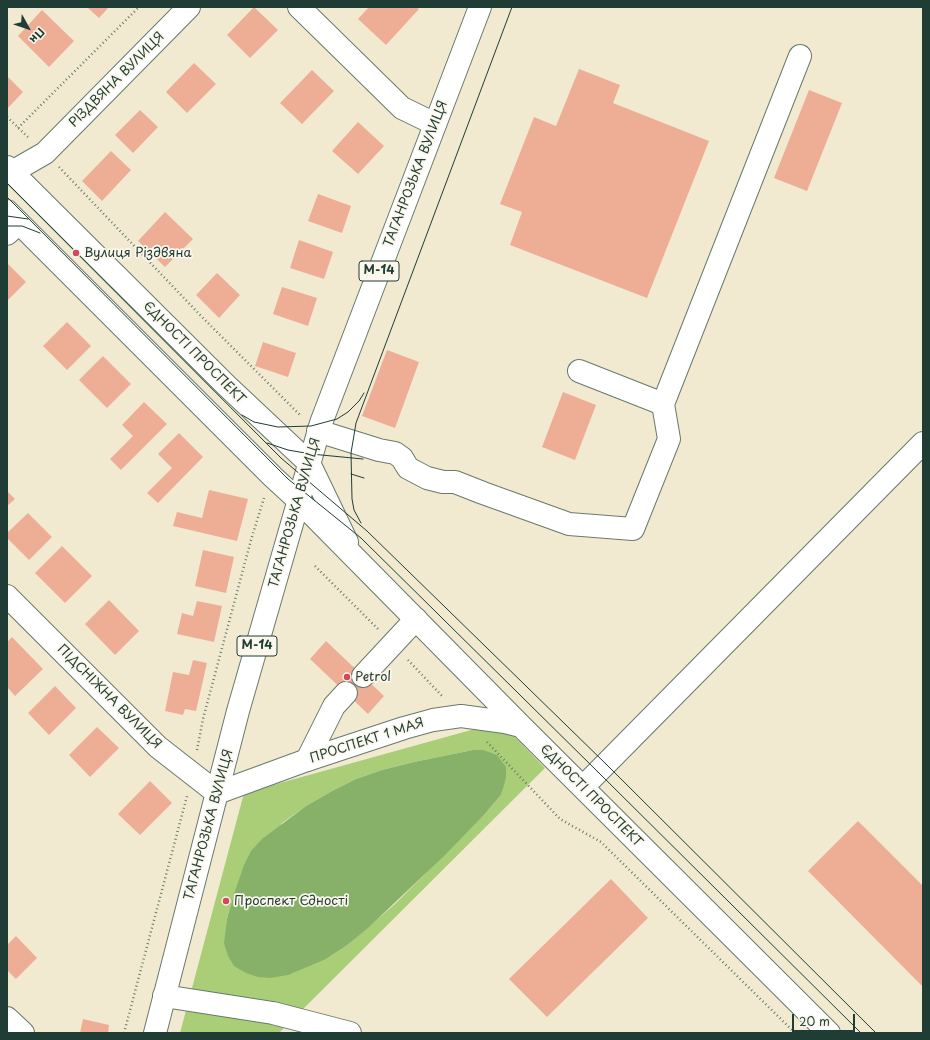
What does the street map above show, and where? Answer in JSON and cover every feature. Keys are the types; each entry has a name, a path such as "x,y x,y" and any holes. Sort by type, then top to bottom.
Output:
{"main road":[{"name":"РІЗДВЯНА ВУЛИЦЯ","path":"9,171 45,152 189,7"},
{"path":"299,7 402,108 435,124"},
{"name":"ТАГАНРОЗЬКА ВУЛИЦЯ","path":"155,1033 238,711 318,431 480,7"},
{"path":"318,431 395,454 402,458 408,468 427,478 443,482 455,482 569,524 633,529 669,439 664,404 800,56"},
{"name":"РІЗДВЯНА ВУЛИЦЯ","path":"11,223 31,191 45,152"},
{"name":"ЄДНОСТІ ПРОСПЕКТ","path":"9,171 31,191 227,386 309,463 354,558"},
{"name":"ЄДНОСТІ ПРОСПЕКТ","path":"11,223 298,500 521,726 829,1033"},
{"path":"579,371 664,404"},
{"path":"583,787 923,443"},
{"name":"ПІДСНІЖНА ВУЛИЦЯ","path":"7,596 158,747 217,793"},
{"path":"363,676 416,619"},
{"path":"307,760 334,706 346,693"},
{"name":"ПРОСПЕКТ 1 МАЯ","path":"217,793 307,760 433,720 461,716 505,722 521,726"},
{"path":"164,996 272,1013 350,1033"},
{"path":"7,1018 22,1033"}],"path":[{"path":"7,117 18,128 139,7"},
{"path":"45,152 202,317 300,414"},
{"path":"124,1033 192,775 203,719 264,496"},
{"path":"314,566 393,644 560,818 601,842 795,1033"}],"green space":[{"path":"500,722 545,768 279,1033 180,1033 244,793","holes":["473,750 483,750 500,796 484,815 395,904 346,946 326,959 225,943 227,919 233,897 282,823 306,806 356,779 382,770 414,762"]},
{"path":"473,750 483,750 497,755 506,767 506,777 500,796 484,815 444,856 368,928 346,946 326,959 288,975 270,978 258,977 246,973 234,966 228,956 224,943 227,919 244,865 251,851 262,839 306,806 356,779 382,770 414,762"}],"building":[{"path":"87,7 109,7 99,18"},
{"path":"254,7 278,30 250,58 227,35"},
{"path":"369,7 416,7 419,9 386,45 358,19"},
{"path":"42,10 74,41 49,67 18,36"},
{"path":"194,63 216,84 187,113 166,92"},
{"path":"579,69 620,85 613,103 709,141 647,298 510,245 522,212 500,204 534,117 556,126"},
{"path":"312,70 334,91 302,124 280,103"},
{"path":"7,76 23,92 7,109"},
{"path":"809,90 842,103 807,191 774,178"},
{"path":"140,110 158,127 133,153 115,135"},
{"path":"358,122 384,146 358,174 332,151"},
{"path":"111,151 131,170 102,201 82,181"},
{"path":"318,194 351,206 342,233 308,221"},
{"path":"165,212 193,239 165,267 138,241"},
{"path":"299,240 333,252 324,279 290,268"},
{"path":"7,263 26,282 7,301"},
{"path":"217,273 240,295 219,318 196,295"},
{"path":"282,287 317,298 308,326 273,314"},
{"path":"67,322 91,346 67,370 43,346"},
{"path":"263,342 296,353 288,377 255,366"},
{"path":"387,350 419,362 395,428 362,416"},
{"path":"103,356 131,384 107,408 79,380"},
{"path":"563,392 596,405 575,460 542,447"},
{"path":"144,402 167,424 121,470 110,459 133,436 122,425"},
{"path":"179,433 203,457 158,503 147,493 172,468 158,454"},
{"path":"209,490 248,499 237,541 173,526 177,512 202,518"},
{"path":"7,491 15,499 7,506"},
{"path":"28,513 52,537 29,560 7,538 7,533"},
{"path":"62,546 92,576 65,603 35,573"},
{"path":"203,550 234,557 226,593 195,586"},
{"path":"109,600 139,631 115,655 85,624"},
{"path":"197,601 222,606 214,642 177,634 182,613 193,616"},
{"path":"12,637 43,669 15,696 7,687 7,642"},
{"path":"326,641 384,696 368,714 310,659"},
{"path":"193,660 207,663 196,711 185,709 183,715 165,711 173,672 189,675"},
{"path":"55,686 76,708 49,735 28,713"},
{"path":"97,727 119,748 90,777 69,755"},
{"path":"150,781 172,803 140,835 118,814"},
{"path":"858,821 923,886 923,987 808,871"},
{"path":"611,879 648,918 547,1017 509,979"},
{"path":"16,936 37,958 16,979 7,970 7,945"},
{"path":"83,1019 109,1025 108,1033 80,1033"}],"tram line":[{"path":"361,523 354,510 352,499 351,453 356,423 512,7"},
{"path":"7,183 281,458 367,531 606,764 876,1033"},
{"path":"7,197 288,479 361,538 861,1033"},
{"path":"7,216 28,219"},
{"path":"7,226 22,226 40,233"},
{"path":"242,415 254,422 278,427 311,426 337,419 348,412 359,401 364,393"},
{"path":"267,443 288,450 311,454 363,459"},
{"path":"351,474 364,478"}],"place":[{"name":"Вулиця Різдвяна","path":"76,253"},
{"name":"Petrol","path":"347,677"},
{"name":"Проспект Єдності","path":"226,901"}]}
